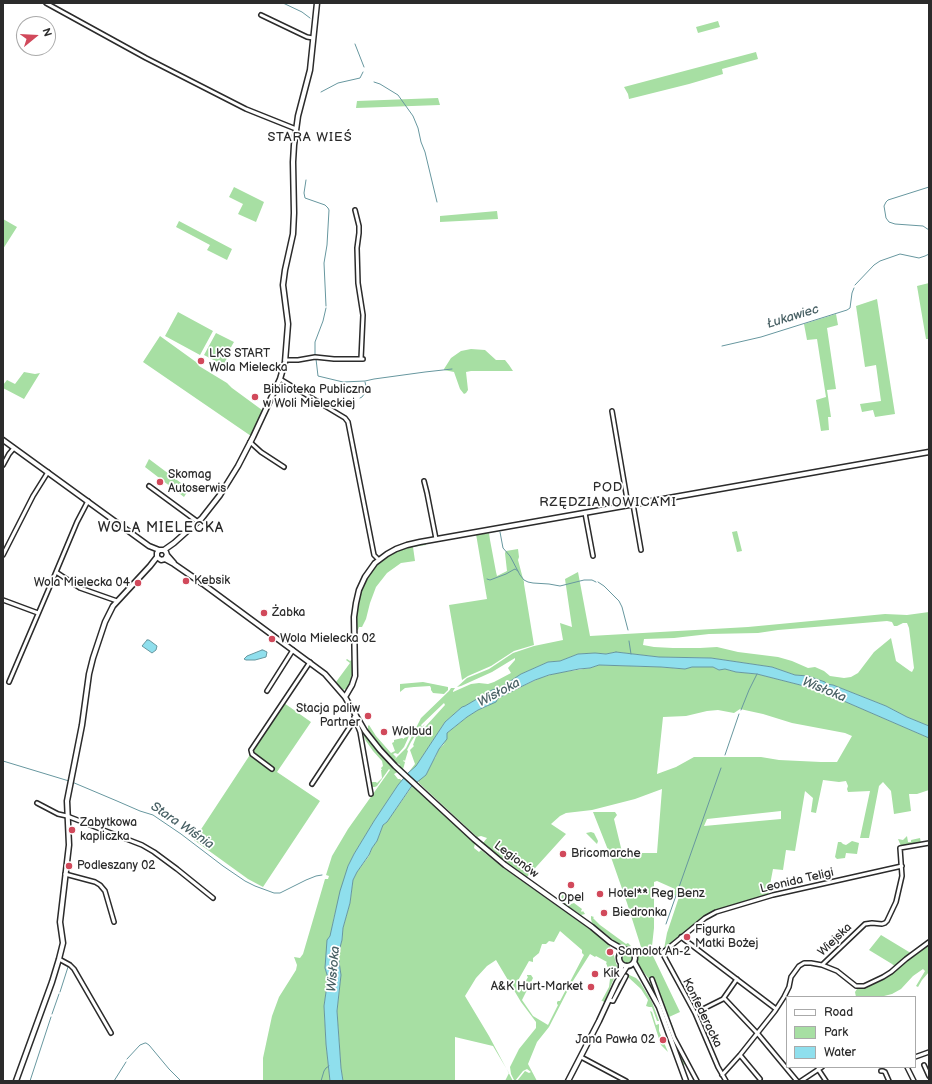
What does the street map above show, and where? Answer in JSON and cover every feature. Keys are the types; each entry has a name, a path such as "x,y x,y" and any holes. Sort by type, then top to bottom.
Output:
{"street":[{"path":"46,3 139,54 246,109 296,129"},
{"path":"16,1081 52,982 63,943 60,922 69,845 67,802 82,726 93,658 105,622 117,601 150,566 198,522 220,495 238,466 250,442 280,379 286,360 288,324 283,285 293,234 293,162 296,129 310,70 317,3"},
{"path":"260,15 306,37 313,38"},
{"path":"286,360 298,360 314,357 362,359 363,315 358,278 357,248 359,226 355,210"},
{"path":"280,379 345,418 348,422 372,550 374,555 379,560"},
{"path":"612,411 641,550"},
{"name":"Legionów","path":"3,440 310,662 329,678 345,697 355,717 372,741 395,766 480,844 505,866 592,927 610,942 624,950"},
{"path":"250,442 261,452 284,467"},
{"path":"3,465 14,448"},
{"path":"345,697 352,685 356,672 354,617 359,590 371,568 387,554 402,547 436,539 929,452"},
{"path":"3,556 33,496 48,472"},
{"path":"424,481 436,539"},
{"path":"149,486 198,522"},
{"path":"9,682 77,522 88,501"},
{"path":"585,513 593,556"},
{"path":"56,572 80,588 117,601"},
{"path":"3,600 38,613"},
{"path":"267,691 293,650"},
{"path":"272,769 252,754 251,750 310,662"},
{"path":"312,784 355,717"},
{"path":"355,717 360,732 371,794"},
{"path":"37,803 58,814 67,816 142,845 177,869 213,898"},
{"path":"902,866 900,848 929,843"},
{"name":"Leonida Teligi","path":"663,952 704,918 716,912 774,895 902,866"},
{"name":"Wiejska","path":"722,1074 758,1034 784,997 791,977 800,966 804,963 822,965 865,924 882,924 887,921 895,906 899,892 902,866"},
{"path":"65,874 95,882 100,885 105,891 114,922"},
{"path":"681,937 776,1009"},
{"name":"Legionów","path":"610,942 620,954"},
{"path":"822,965 837,971 856,986 864,986 891,972 929,942"},
{"path":"568,1081 624,969 634,962 636,958 634,953 629,950 624,950 620,954 619,959 621,968 617,982"},
{"name":"Konfederacka","path":"663,952 667,963 695,1013 726,1081"},
{"path":"59,960 70,965 74,969 111,1033"},
{"path":"634,962 659,1008 686,1081"},
{"path":"621,964 634,969 644,979"},
{"path":"609,1000 612,1002 613,1001 626,976"},
{"path":"652,979 674,1038 697,1081"},
{"path":"695,1013 723,999 737,980"},
{"path":"724,998 758,1034 786,1068"},
{"path":"916,1057 929,1052"},
{"path":"740,1055 760,1079"},
{"path":"581,1057 626,1081"},
{"path":"924,1065 929,1076"},
{"path":"786,1068 797,1081"},
{"path":"801,1081 820,1068 826,1081"},
{"path":"908,1068 914,1081"},
{"path":"883,1071 889,1081"}],"green space":[{"path":"718,21 720,27 698,33 696,27"},
{"path":"756,52 758,59 722,69 723,74 689,84 629,99 624,87"},
{"path":"438,98 440,105 356,108 357,101"},
{"path":"234,187 264,202 256,222 238,214 243,204 229,197"},
{"path":"497,211 498,219 440,222 440,216"},
{"path":"3,219 17,227 3,249"},
{"path":"179,221 232,249 227,260 207,250 210,245 176,227"},
{"path":"929,283 929,339 926,339 917,286"},
{"path":"877,299 895,414 875,417 873,410 862,412 860,404 881,401 876,365 865,367 856,306"},
{"path":"178,312 213,331 200,355 165,336"},
{"path":"836,314 838,325 827,328 836,389 827,390 831,417 828,417 829,430 821,431 816,400 826,397 817,339 807,340 804,324"},
{"path":"216,333 234,342 223,365 204,355"},
{"path":"160,336 196,362 199,366 227,383 262,410 251,436 143,362"},
{"path":"471,349 485,350 496,360 505,360 513,371 466,372 468,390 464,394 460,389 454,372 444,369 451,358 461,351"},
{"path":"24,372 35,374 40,373 24,399 3,388 3,385 7,380 15,384"},
{"path":"149,459 189,489 184,497 145,467"},
{"path":"737,531 742,551 737,552 732,532"},
{"path":"483,532 484,534 489,533 497,576 507,571 506,551 518,549 518,560 524,582 534,645 514,651 491,666 462,680 449,605 487,599 476,534"},
{"path":"426,542 426,545 413,547 415,561 401,563 387,573 376,587 362,627 359,627 358,630 356,630 356,612 360,591 372,570 393,552 402,548"},
{"path":"578,572 590,636 748,627 885,614 907,615 929,612 929,726 886,706 833,685 826,684 808,676 795,675 772,667 711,658 659,657 616,652 606,654 578,654 560,661 548,662 521,674 500,688 493,690 462,707 445,722 416,766 408,773 415,764 410,750 414,746 416,737 445,705 444,703 421,725 422,727 425,724 416,734 407,750 405,761 403,761 405,762 403,769 394,774 402,781 374,821 348,866 334,917 325,968 328,978 324,1006 330,1081 263,1081 263,1058 272,1016 279,997 296,970 297,965 294,957 300,958 303,954 325,879 328,879 329,876 326,875 332,856 348,829 390,770 389,769 377,786 371,787 362,738 371,782 377,783 382,778 382,761 366,741 356,720 371,743 395,770 400,765 396,763 376,742 368,731 368,726 369,725 376,736 391,753 395,751 392,743 394,740 404,739 409,736 404,747 398,754 393,754 396,757 395,759 406,748 421,718 451,688 455,688 453,692 471,684 488,684 494,682 511,673 508,668 515,658 492,672 457,687 467,678 489,669 513,653 534,646 563,640 560,623 572,627 565,579","holes":["887,621 892,622 894,626 907,623 909,628 914,668 912,672 896,661 891,638 874,652 858,673 851,677 844,678 830,676 824,671 815,667 808,668 778,657 738,652 717,647 673,648 643,645 644,639 674,638 709,634 758,633"]},
{"path":"347,659 350,661 353,659 353,671 348,688 343,690 336,682 350,663 346,660"},
{"path":"599,665 684,669 692,667 713,667 719,670 725,669 736,672 757,674 816,689 929,738 929,790 917,794 909,794 911,811 894,814 891,791 883,782 879,786 869,838 860,838 870,791 848,792 846,781 839,782 823,780 816,813 811,812 813,798 805,791 795,851 786,850 783,870 773,869 768,895 709,913 665,950 667,933 679,897 674,895 675,889 657,881 654,882 654,928 652,946 648,953 645,953 641,947 612,860 593,812 615,812 617,815 614,819 623,856 640,853 657,853 662,789 635,799 592,810 566,813 560,816 551,824 566,834 527,877 497,856 483,843 487,838 481,836 477,837 419,783 418,780 426,775 439,749 444,744 447,733 467,717 488,706 498,698 540,678 557,673 590,668","holes":["740,709 792,723 845,733 852,736 837,762 779,760 761,757 694,757 676,767 657,774 663,717 686,716 718,710 734,713","781,811 781,819 704,826 707,819"]},
{"path":"423,682 448,687 448,690 444,694 433,693 430,686 405,688 400,692 400,684"},
{"path":"284,703 311,722 277,772 320,801 263,887 248,879 194,840"},
{"path":"413,785 475,843 474,848 479,852 481,850 608,943 613,952 618,968 605,1001 604,1002 601,1000 609,987 610,979 607,962 590,954 571,984 549,1027 537,1042 528,1064 537,1081 517,1081 525,1071 529,1073 531,1072 527,1069 523,1071 515,1081 511,1074 510,1067 519,1049 536,1028 536,1022 521,1002 496,960 487,966 476,978 465,996 506,1068 493,1046 455,1037 455,1081 343,1081 337,1011 341,975 338,955 350,903 353,880 369,856 383,825 387,822","holes":["560,931 582,950 584,955 560,1001 557,1002 558,1005 548,1025 533,1016 522,1000 533,978 531,975 527,975 528,977 519,993 517,989 518,986 516,984 529,961 533,962 533,958 539,953 542,944 546,944 549,941 554,942"]},
{"path":"586,833 594,833 598,841 597,844"},
{"path":"907,836 908,842 920,838 921,843 901,846 898,839 903,840"},
{"path":"852,841 859,843 857,854 846,853 845,858 837,859 835,857 838,842 846,845"},
{"path":"559,894 569,896 570,897 561,900 568,905 574,903 582,909 581,911 585,914 581,915 557,899"},
{"path":"591,916 594,917 593,918 600,925 631,946 622,947 592,923"},
{"path":"881,935 914,955 929,943 929,972 918,987 916,986 925,971 923,969 913,976 901,989 892,994 884,996 856,996 855,992 859,986 892,973 898,969 869,950"},
{"path":"637,950 643,956 653,956 680,1012 669,1017 674,1030 672,1030 653,978 649,979 637,964"},
{"path":"629,952 632,953 632,963 625,964 622,963 621,956 622,953"},
{"path":"641,971 654,986 686,1063 684,1065 685,1067 680,1059 657,999"},
{"path":"625,973 636,978 640,982 652,1002 659,1021 657,1021 652,1007 646,1006 648,1000 641,989 627,976 619,988 617,988"},
{"path":"650,1011 652,1012 656,1025 659,1024 659,1031 668,1052 661,1045"},
{"path":"509,1073 513,1081 505,1081"}],"water":[{"path":"147,640 157,646 156,650 152,653 142,646"},
{"path":"262,650 267,652 266,657 255,660 244,659 247,656"},
{"name":"Wisłoka","path":"616,652 659,657 711,658 772,667 795,675 808,676 886,706 929,726 929,738 816,689 757,674 736,672 725,669 719,670 713,667 692,667 685,669 599,665 549,675 498,698 496,702 478,710 447,733 447,739 439,749 426,775 411,787 387,822 383,825 377,841 353,880 350,903 338,955 341,975 337,1011 343,1081 330,1081 324,1006 328,978 325,968 327,940 330,936 340,891 348,866 374,821 398,785 416,766 445,722 462,707 492,690 500,688 521,674 548,662 560,661 578,654 606,654"}],"waterway":[{"path":"283,3 302,12 310,18"},
{"path":"355,44 364,67"},
{"path":"321,92 338,83 360,78 363,72"},
{"path":"374,82 398,95 413,116 425,152 437,202"},
{"path":"306,180 304,193 305,198 325,205 329,210 327,245 324,263 326,306"},
{"name":"Łukawiec","path":"929,187 888,200 884,206 886,218 889,222 895,224 923,226 929,230"},
{"name":"Łukawiec","path":"855,285 874,265 880,261 900,254 919,258 929,254"},
{"name":"Łukawiec","path":"722,346 761,337 847,310 850,308 854,288"},
{"path":"315,355 315,342 326,308"},
{"path":"316,359 318,376 343,382 365,381 452,369"},
{"path":"360,398 367,390 365,382"},
{"path":"500,532 503,548 510,556 524,580 533,583 560,586 584,580 592,580 596,582"},
{"path":"487,579 490,580 515,569 518,571"},
{"path":"598,582 619,601 628,630"},
{"path":"629,641 631,654"},
{"path":"741,710 757,674"},
{"path":"725,755 739,714"},
{"name":"Stara Wiśnia","path":"3,761 69,781"},
{"path":"666,924 721,768"},
{"name":"Stara Wiśnia","path":"72,782 140,811 153,815 223,866 255,886 274,893 280,893 306,880 322,875"},
{"path":"60,992 68,967"},
{"path":"52,1014 59,994"},
{"path":"30,1081 51,1017"},
{"path":"127,1059 140,1045 146,1043 181,1081"},
{"path":"114,1081 126,1062"},
{"path":"321,1081 324,1071 329,1066"}],"place":[{"name":"LKS START Wola Mielecka","path":"201,361"},
{"name":"Biblioteka Publiczna w Woli Mieleckiej","path":"255,397"},
{"name":"Skomag Autoserwis","path":"160,482"},
{"name":"Kebsik","path":"186,581"},
{"name":"Wola Mielecka 04","path":"138,583"},
{"name":"Żabka","path":"264,613"},
{"name":"Wola Mielecka 02","path":"272,639"},
{"name":"Stacja paliw Partner","path":"368,716"},
{"name":"Wolbud","path":"384,732"},
{"name":"Zabytkowa kapliczka","path":"72,830"},
{"name":"Bricomarche","path":"563,854"},
{"name":"Podleszany 02","path":"69,866"},
{"name":"Opel","path":"571,885"},
{"name":"Hotel** Reg Benz","path":"600,894"},
{"name":"Biedronka","path":"604,913"},
{"name":"Figurka Matki Bożej","path":"687,937"},
{"name":"Samolot An-2","path":"610,952"},
{"name":"Kik","path":"595,974"},
{"name":"A&K Hurt-Market","path":"591,987"},
{"name":"Jana Pawła 02","path":"663,1040"}],"district":[{"name":"STARA WIEŚ","path":"310,138"},
{"name":"POD RZĘDZIANOWICAMI","path":"608,496"},
{"name":"WOLA MIELECKA","path":"161,528"}]}
